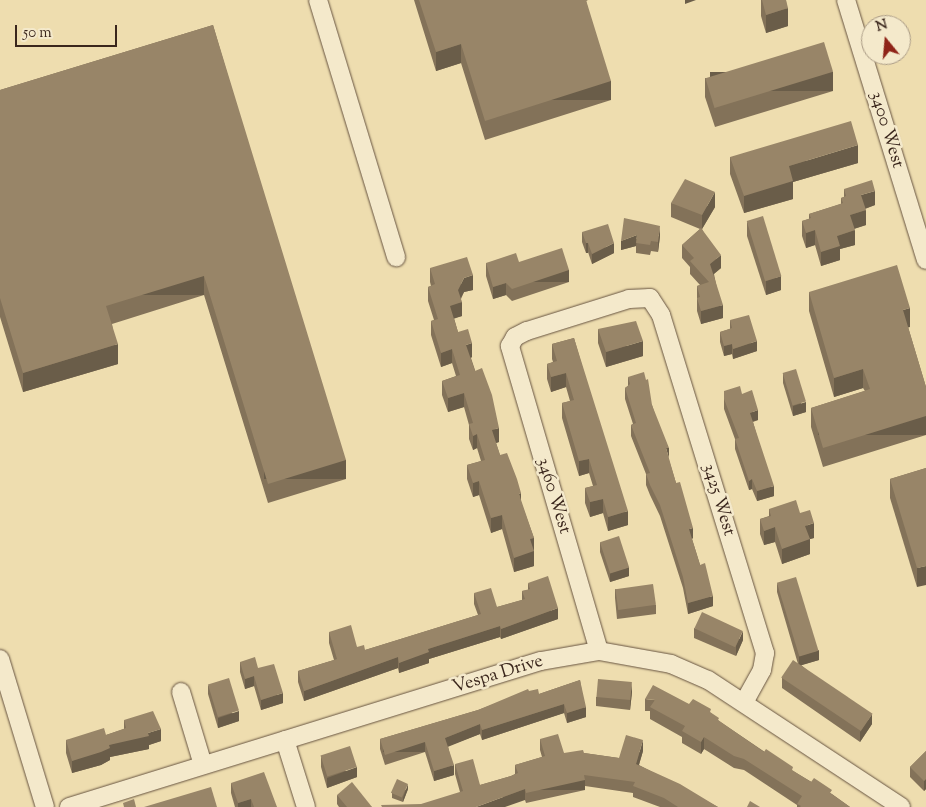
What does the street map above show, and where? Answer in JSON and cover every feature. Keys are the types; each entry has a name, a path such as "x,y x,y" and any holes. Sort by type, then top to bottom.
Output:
{"street":[{"path":"318,0 396,257"},
{"name":"3400 West","path":"846,0 926,260"},
{"name":"3460 West","path":"598,651 512,359 511,340 527,331 629,299 650,298"},
{"name":"3425 West","path":"650,298 661,315 765,652 762,670 744,702"},
{"name":"Vespa Drive","path":"69,807 541,661 598,651 671,664 708,680 744,702 900,807"},
{"path":"0,659 45,807"},
{"path":"181,692 203,765"},
{"path":"285,740 306,807"}],"building":[{"path":"419,0 586,0 611,81 485,121 461,44 436,52"},
{"path":"762,0 786,0 788,8 766,15"},
{"path":"213,25 346,460 268,484 204,276 106,306 118,344 23,373 0,298 0,90"},
{"path":"824,42 833,72 714,108 705,78"},
{"path":"851,121 858,145 789,166 793,181 744,196 730,157"},
{"path":"685,179 715,192 702,215 671,203"},
{"path":"872,180 875,191 861,195 866,210 850,215 855,230 837,236 840,246 821,252 815,230 806,233 802,221 811,218 809,214 843,203 841,198 846,196 844,189"},
{"path":"763,216 781,276 765,281 747,221"},
{"path":"624,218 660,226 658,242 651,241 650,245 636,243 637,235 621,241"},
{"path":"608,224 614,243 592,254 582,232"},
{"path":"701,228 721,255 710,264 723,305 701,311 697,298 700,297 697,286 709,282 690,261 694,258 682,245"},
{"path":"562,248 569,270 512,289 506,283 493,287 486,263 516,253 519,262"},
{"path":"467,257 473,275 464,278 458,290 462,302 450,306 458,332 468,329 472,343 466,345 475,371 482,368 492,395 499,428 492,430 500,455 507,453 517,479 521,493 519,494 534,538 530,539 534,551 514,558 502,515 491,518 479,481 473,483 467,465 485,460 477,434 473,436 469,424 473,423 464,393 448,398 442,381 460,375 452,349 441,353 431,321 438,319 428,287 435,284 430,268"},
{"path":"897,265 910,308 903,310 926,387 926,416 823,448 811,408 870,389 863,369 834,378 809,292"},
{"path":"749,315 757,341 733,349 732,344 724,346 720,332 732,328 730,320"},
{"path":"636,321 643,341 606,352 598,329"},
{"path":"574,338 628,511 608,517 603,499 590,502 585,488 597,485 589,459 579,461 562,403 574,400 566,373 551,377 547,364 557,361 552,344"},
{"path":"796,369 806,402 793,406 783,373"},
{"path":"644,372 646,380 648,379 652,405 669,448 666,448 676,483 680,482 693,528 689,529 700,565 705,563 713,596 688,603 683,577 660,505 646,474 650,473 631,425 636,423 625,388 630,384 628,377"},
{"path":"740,386 742,394 752,390 758,410 750,413 774,486 757,491 752,479 749,481 735,439 739,438 724,399 724,391"},
{"path":"926,468 926,566 917,568 890,479"},
{"path":"796,500 800,513 810,510 814,523 805,526 810,539 782,549 775,527 764,531 760,519 771,516 769,509"},
{"path":"619,536 629,567 610,574 600,542"},
{"path":"548,576 558,608 501,629 500,626 428,649 429,652 399,663 398,657 304,691 298,671 337,659 329,632 351,625 357,647 364,645 365,650 481,614 474,593 491,588 497,607 525,599 522,591 530,589 528,583"},
{"path":"796,577 819,651 799,656 777,583"},
{"path":"653,584 656,605 618,610 615,589"},
{"path":"702,612 743,631 735,647 694,628"},
{"path":"255,657 258,668 274,664 283,693 261,700 254,676 245,679 240,662"},
{"path":"793,660 873,714 861,731 781,677"},
{"path":"229,678 239,711 218,717 208,684"},
{"path":"598,679 632,682 630,700 596,697"},
{"path":"580,680 586,707 567,713 564,704 482,730 480,724 445,738 454,765 434,771 425,742 385,755 380,739 478,710 528,689 529,691 538,689 539,694"},
{"path":"653,685 689,704 693,699 711,709 710,712 719,718 718,720 764,752 766,749 793,767 792,770 811,782 814,778 832,790 830,793 850,807 800,807 797,804 802,796 744,759 734,756 704,737 701,742 682,731 685,726 650,707 655,700 645,699"},
{"path":"153,711 161,729 148,733 149,736 109,745 110,748 101,752 72,761 66,740 104,728 106,735 126,728 124,720"},
{"path":"558,734 564,753 583,750 584,753 619,758 626,735 643,740 636,764 680,784 718,807 678,807 664,798 633,786 635,782 584,775 585,780 526,793 525,789 476,807 382,807 381,805 421,804 463,791 455,764 473,759 480,785 511,776 518,773 515,765 545,756 540,739"},
{"path":"350,746 357,767 327,777 321,756"},
{"path":"926,751 926,779 924,781 910,767"},
{"path":"264,772 277,807 254,807 251,799 238,803 231,783"},
{"path":"397,779 408,784 402,798 391,793"},
{"path":"352,782 372,807 347,807 337,795"},
{"path":"211,787 217,807 144,807"},
{"path":"134,799 136,807 124,807 123,803"},
{"path":"750,801 760,807 747,807"}]}
